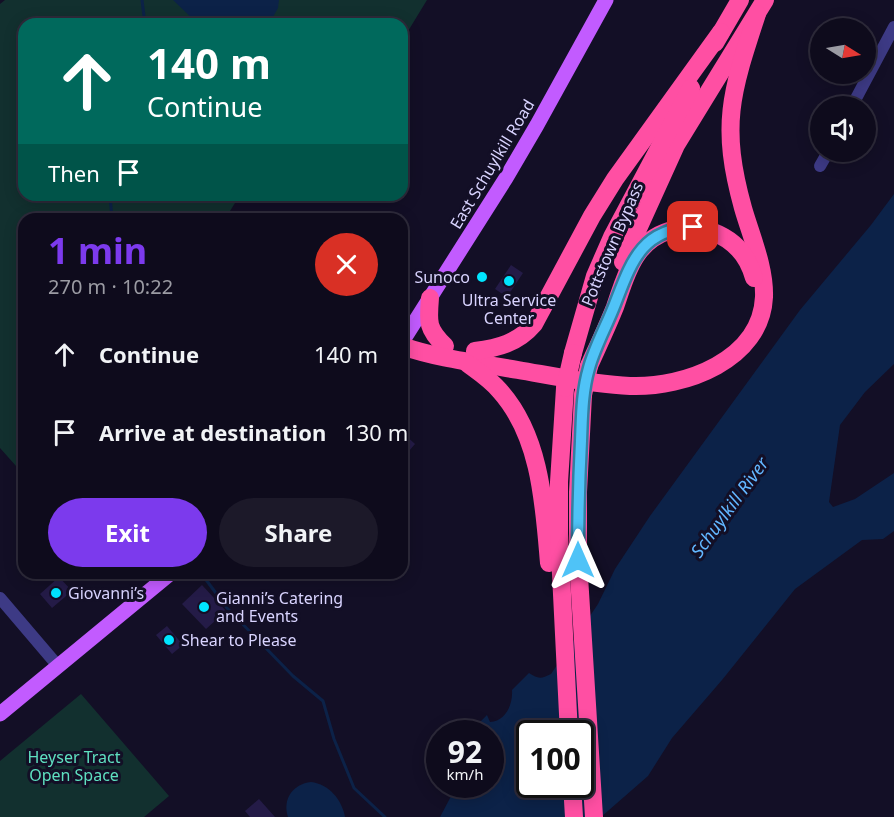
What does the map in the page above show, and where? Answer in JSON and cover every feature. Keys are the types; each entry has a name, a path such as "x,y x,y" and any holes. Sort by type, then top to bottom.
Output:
{"highway":[{"name":"Pottstown Bypass","path":"556,585 565,388 595,276 612,237 740,0"},
{"path":"408,344 445,346 469,356 561,377 639,386 668,382 701,372 730,358 743,347 759,323 763,311 764,289 733,171 729,124 737,73 761,7"},
{"name":"Pottstown Bypass","path":"594,817 578,560 578,492 583,395 603,315 620,268 676,145 761,7"},
{"path":"469,356 515,341 534,324 592,216 615,179 721,32"},
{"path":"408,346 425,353 487,356 617,377 657,376 687,368 723,352 742,334 750,321 755,288 752,270 746,258 728,240 702,228 673,229 655,237 642,248 629,270 589,366"},
{"path":"430,298 430,326 432,332 445,346"},
{"path":"469,356 506,398 520,420 529,443 544,507 556,585 568,720"},
{"path":"573,798 574,817"}],"main road":[{"name":"East Schuylkill Road","path":"408,334 537,125 606,0"},
{"path":"0,714 164,579"}],"street":[{"path":"857,96 894,27"},
{"path":"820,166 822,162"},
{"path":"0,598 58,666"}],"green space":[{"path":"5,0 427,0 408,31 408,18 18,18 18,201 236,201 229,213 18,213 18,468 0,448 0,4"},
{"name":"Heyser Tract Open Space","path":"81,694 169,796 144,817 0,817 0,761"}],"water":[{"path":"173,0 279,0 278,8 272,18 192,18"},
{"name":"Schuylkill River","path":"894,194 894,364 865,392 840,425 829,502 833,507 855,499 894,473 894,531 883,539 862,540 795,589 672,738 648,776 601,817 440,817 450,798 504,798 504,720 498,720 510,706 512,690 529,673 540,678 551,674 598,604 615,569 650,516 800,310"},
{"path":"311,782 318,783 334,794 345,817 288,817 287,804 290,794 299,786"}],"building":[{"name":"Ultra Service Center","path":"511,265 523,273 507,297 495,289"},
{"path":"408,438 415,444 408,452"},
{"name":"Giovanni’s","path":"57,579 61,579 72,591 52,608 40,594"},
{"name":"Gianni’s Catering and Events","path":"202,585 226,611 206,629 182,604"},
{"name":"Shear to Please","path":"167,626 183,645 172,654 156,635"},
{"path":"259,799 275,817 250,817 245,811"}],"waterway":[{"path":"142,0 144,18"},
{"path":"110,201 112,213"},
{"path":"205,579 227,608 293,676 323,701 334,739 354,788 385,817"}],"place":[{"name":"Sunoco","path":"482,277"},
{"name":"Ultra Service Center","path":"509,281"},
{"name":"Giovanni’s","path":"56,593"},
{"name":"Gianni’s Catering and Events","path":"204,607"},
{"name":"Shear to Please","path":"169,640"}],"route":[{"path":"578,560 578,492 583,395 589,366 629,270 642,248 655,237 673,229 693,227"}]}
